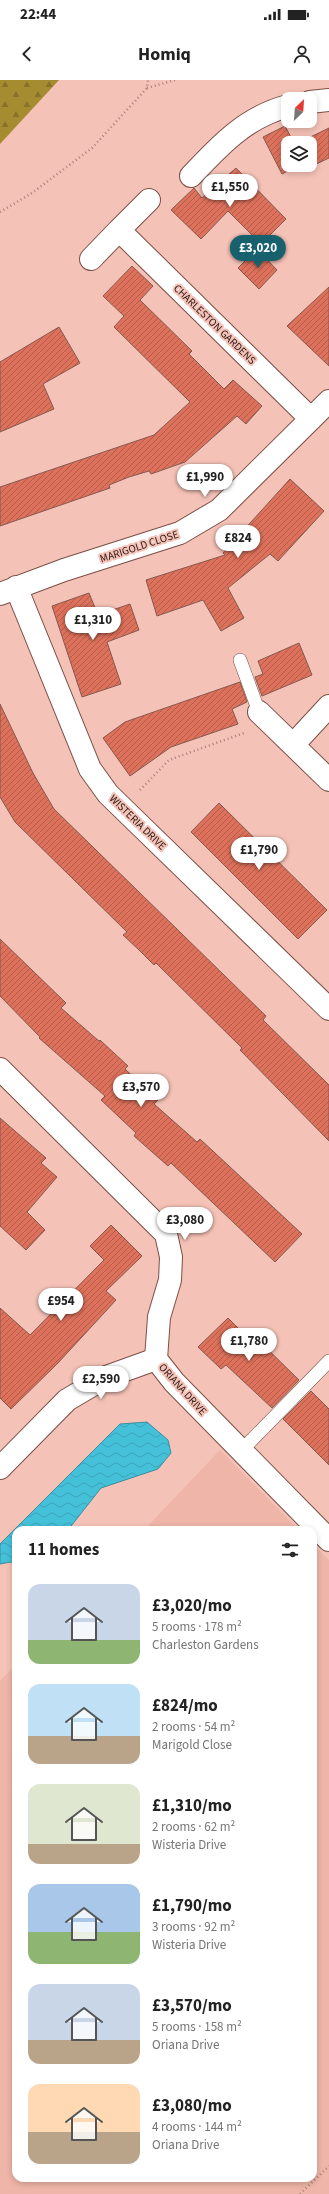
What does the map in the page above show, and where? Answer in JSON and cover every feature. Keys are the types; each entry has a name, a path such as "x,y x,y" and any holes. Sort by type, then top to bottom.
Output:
{"street":[{"path":"317,101 329,100"},
{"path":"191,176 233,133 254,119 281,109"},
{"path":"91,259 149,200"},
{"name":"CHARLESTON GARDENS","path":"119,230 311,419"},
{"name":"MARIGOLD CLOSE","path":"8,591 64,570 180,533 219,510 329,401"},
{"name":"WISTERIA DRIVE","path":"8,591 90,769 108,794 329,1009"},
{"path":"293,745 329,706"},
{"path":"259,712 329,780"},
{"name":"ORIANA DRIVE","path":"0,1069 166,1234 171,1257 170,1280 159,1317 156,1359 174,1382 315,1526"},
{"path":"0,1468 67,1400 106,1377 156,1359"},
{"name":"ORIANA DRIVE","path":"317,1528 329,1540"}],"lane":[{"path":"240,660 259,712"},
{"path":"241,1451 329,1361"}],"path":[{"path":"0,212 32,193 92,148 146,88 148,80"},
{"path":"146,88 175,80"},
{"path":"136,795 169,760 253,730 256,726 251,721 259,712"},
{"path":"317,2178 329,2166"},
{"path":"300,2194 312,2182"}],"shaded area":[{"path":"220,1450 295,1526 148,1526"},
{"path":"317,1548 329,1560 329,2194 0,2194 0,1681 12,1668 12,2182 317,2182"}],"green space":[{"path":"0,80 59,80 0,144"}],"water":[{"path":"147,1422 168,1440 171,1453 158,1469 101,1488 71,1526 18,1526 120,1424"},
{"path":"12,1532 12,1562 0,1564 0,1544"}],"building":[{"path":"281,128 286,128 290,136 281,136 281,172 286,172 282,174 263,137"},
{"path":"329,128 329,158 317,164 317,136 312,136"},
{"path":"236,168 286,219 261,244 228,211 201,239 171,210 194,188 202,198"},
{"path":"257,249 277,270 259,289 238,268"},
{"path":"132,266 153,286 140,300 192,351 189,354 224,389 233,380 262,406 246,424 237,416 185,462 151,474 149,471 129,477 109,485 110,488 0,526 0,487 154,435 190,402 114,327 124,316 103,296"},
{"path":"329,287 329,366 287,326"},
{"path":"59,327 80,363 43,384 54,409 0,432 0,362"},
{"path":"290,479 324,511 278,561 270,554 228,588 244,618 221,631 203,600 157,616 146,580 225,555 223,553"},
{"path":"89,593 98,615 130,604 139,630 107,642 121,684 82,697 52,606"},
{"path":"299,643 312,675 262,696 255,677 263,674 258,661"},
{"path":"240,682 247,702 232,709 238,724 171,747 130,776 103,738 125,722"},
{"path":"0,704 33,773 54,809 266,1016 263,1020 329,1085 329,1141 240,1050 242,1048 156,963 154,965 123,935 127,932 15,822 0,797"},
{"path":"219,803 327,910 298,939 191,832"},
{"path":"0,939 66,1003 61,1008 99,1041 100,1040 128,1066 125,1069 158,1100 154,1104 197,1142 200,1139 302,1234 275,1262 171,1163 168,1166 134,1136 136,1133 101,1100 105,1096 39,1038 40,1037 0,996"},
{"path":"0,1118 46,1158 41,1163 57,1177 27,1212 45,1230 26,1250 0,1226"},
{"path":"111,1225 142,1256 106,1291 116,1300 58,1363 11,1409 0,1398 0,1308 30,1335 104,1260 90,1246"},
{"path":"228,1318 245,1335 249,1331 299,1380 272,1408 226,1365 221,1369 198,1347"},
{"path":"311,1391 329,1409 329,1465 283,1419"}]}
